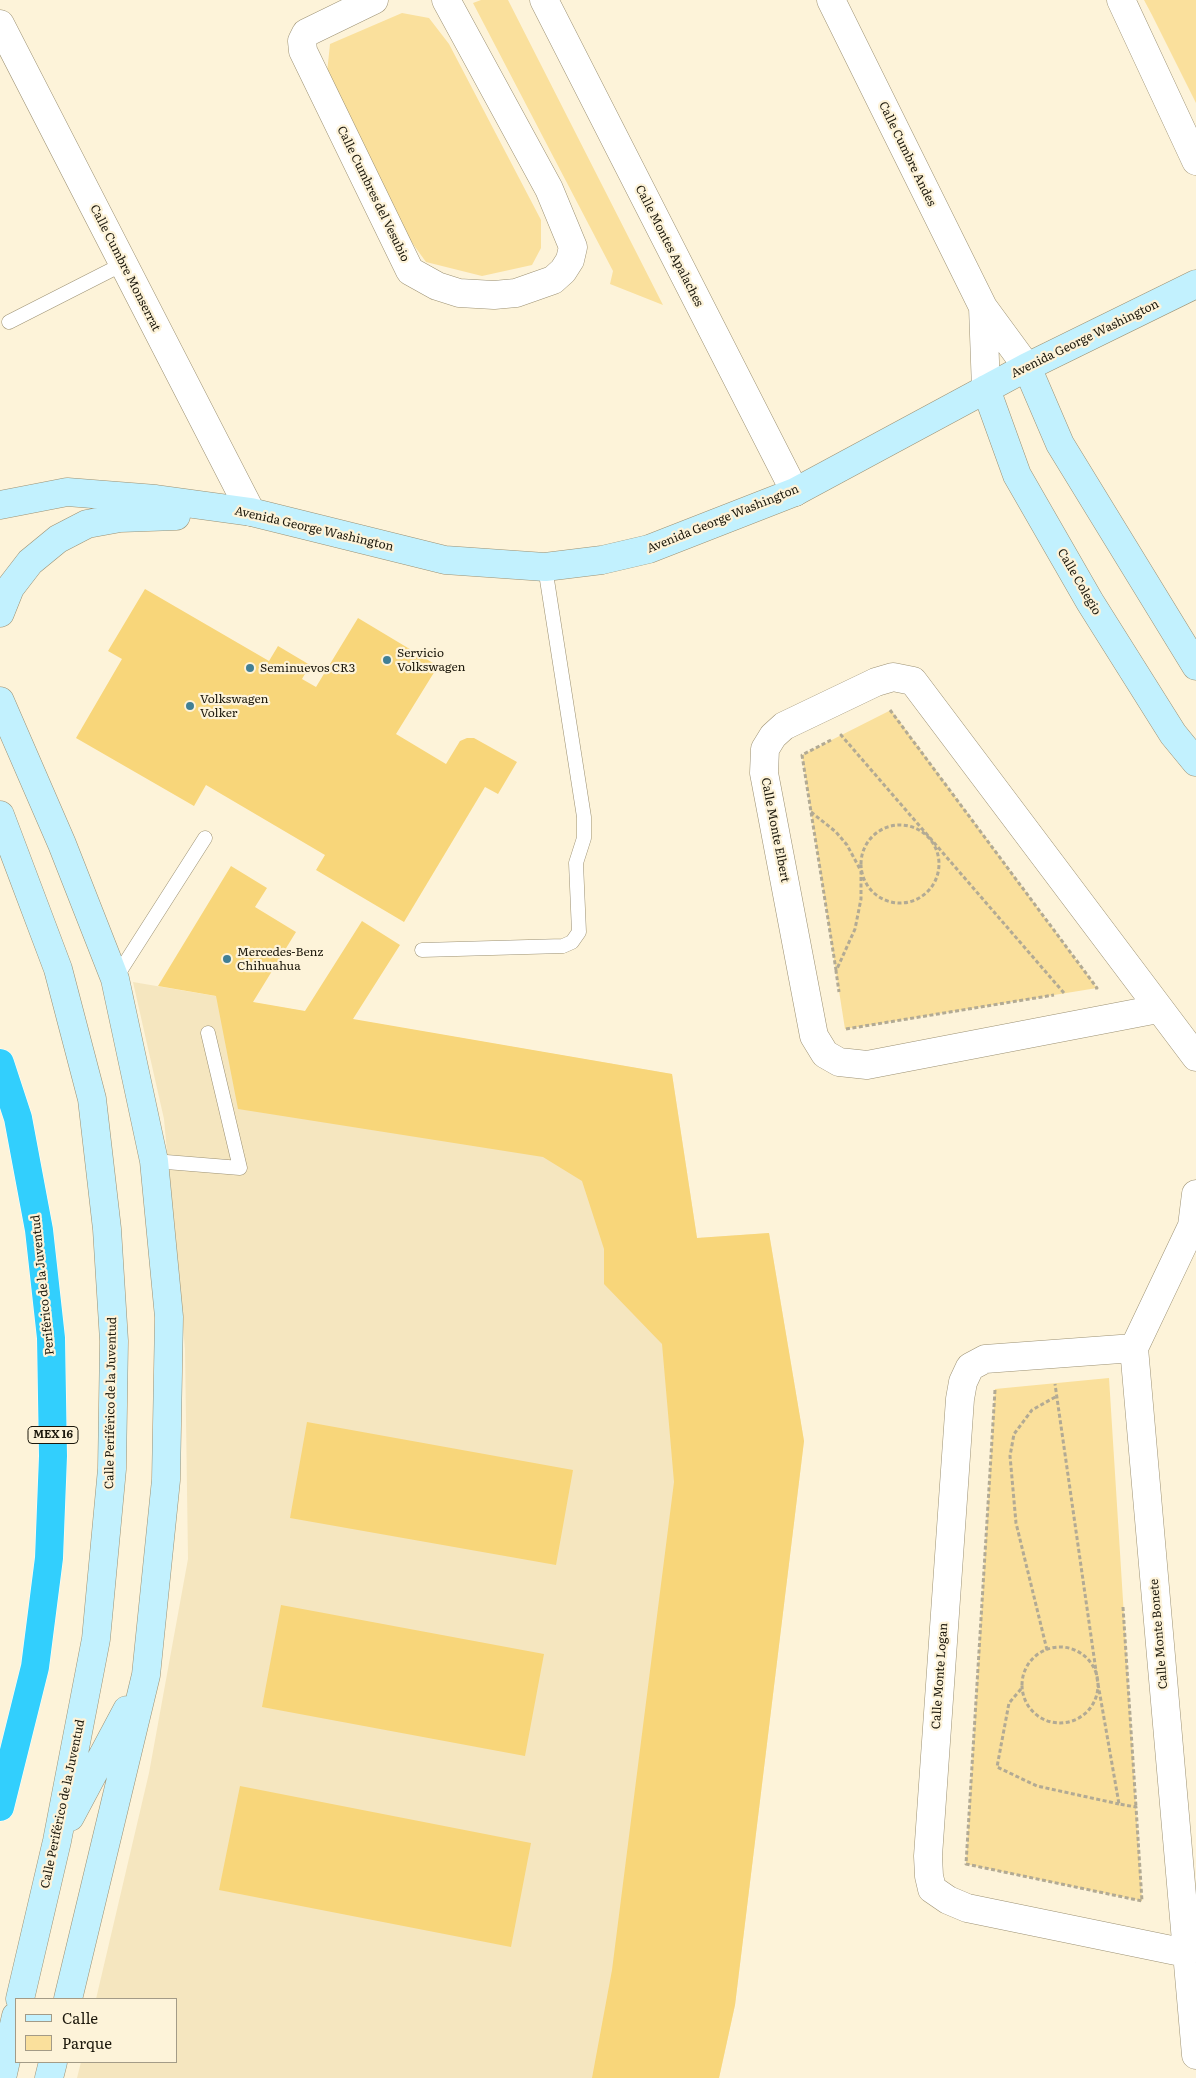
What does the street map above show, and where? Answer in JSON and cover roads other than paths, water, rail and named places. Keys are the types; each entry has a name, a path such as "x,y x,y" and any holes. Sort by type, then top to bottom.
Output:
{"highway":[{"name":"Periférico de la Juventud","path":"0,1063 18,1118 39,1230 51,1338 53,1456 49,1558 35,1667 0,1807"}],"main road":[{"name":"Avenida George Washington","path":"0,505 67,492 156,499 250,512 445,560 545,567 602,560 649,549 794,492 1027,367 1196,284"},
{"path":"1027,367 1060,444 1196,666"},
{"name":"Calle Colegio","path":"986,389 1017,475 1095,610 1173,734 1196,762"},
{"path":"0,487 67,492"},
{"path":"0,613 10,588 30,562 58,539 87,524 120,518 250,512"},
{"path":"0,701 62,844 115,979 154,1161 169,1327 166,1480 146,1675 68,1998"},
{"name":"Calle Periférico de la Juventud","path":"0,815 58,968 92,1099 107,1229 114,1341 112,1468 96,1639 57,1840 20,1998"},
{"path":"57,1840 146,1675"},
{"path":"2,2078 15,2020"},
{"path":"49,2078 53,2063"}],"street":[{"name":"Calle Cumbres del Vesubio","path":"374,0 306,32 302,46 311,69 410,271 437,286 459,293 494,295 516,293 553,280 564,271 574,247 549,189 446,0"},
{"name":"Calle Montes Apalaches","path":"544,0 794,492"},
{"name":"Calle Cumbre Andes","path":"832,0 983,308 1027,367"},
{"path":"1121,0 1196,161"},
{"name":"Calle Cumbre Monserrat","path":"0,24 250,512"},
{"name":"Calle Cumbre Andes","path":"983,308 986,389"},
{"name":"Calle Monte Elbert","path":"1158,1009 867,1064 839,1062 825,1054 814,1036 764,773 765,749 773,736 784,726 876,682 893,677 913,680 1158,1009 1196,1057"},
{"path":"1134,1348 1194,1225 1196,1194"},
{"name":"Calle Monte Logan","path":"1134,1348 985,1359 970,1367 963,1382 960,1399 929,1836 929,1876 932,1889 948,1900 967,1908 1186,1953"},
{"name":"Calle Monte Bonete","path":"1134,1348 1196,2054"}],"lane":[{"path":"9,322 123,264"},
{"path":"422,950 564,946 572,942 579,932 576,863 584,838 584,817 545,567"},
{"path":"115,979 205,838"},
{"path":"154,1161 240,1168 208,1032"}],"place":[{"name":"Servicio Volkswagen","path":"387,660"},
{"name":"Seminuevos CR3","path":"250,668"},
{"name":"Volkswagen Volker","path":"190,706"},
{"name":"Mercedes-Benz Chihuahua","path":"227,959"}]}
